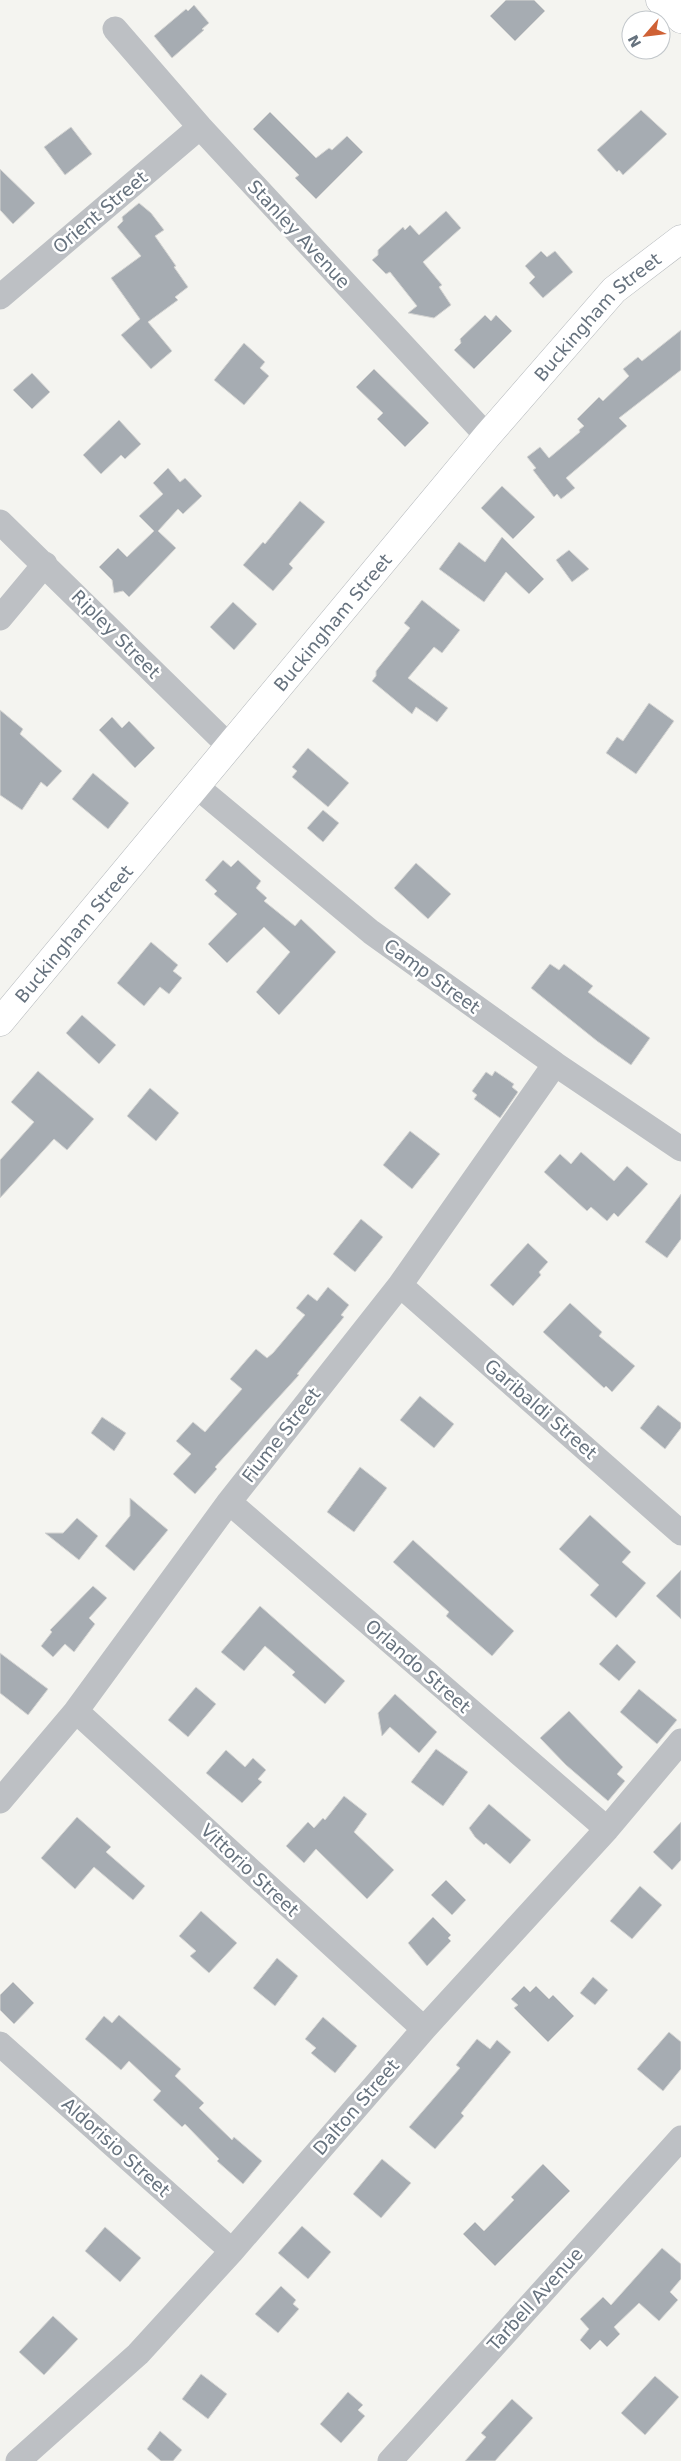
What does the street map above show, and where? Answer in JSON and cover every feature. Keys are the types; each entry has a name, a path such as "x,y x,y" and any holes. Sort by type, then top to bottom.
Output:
{"main road":[{"path":"660,0 681,19"},
{"name":"Buckingham Street","path":"0,1022 487,436 614,290 681,239"}],"street":[{"name":"Stanley Avenue","path":"115,29 200,127 487,436"},
{"name":"Orient Street","path":"0,297 200,127"},
{"name":"Ripley Street","path":"0,522 230,747"},
{"path":"0,618 45,564"},
{"name":"Camp Street","path":"196,786 371,932 555,1064 681,1148"},
{"name":"Fiume Street","path":"0,1801 76,1711 228,1502 400,1285 555,1064"},
{"name":"Garibaldi Street","path":"400,1285 681,1533"},
{"name":"Orlando Street","path":"228,1502 607,1829"},
{"name":"Vittorio Street","path":"76,1711 424,2030"},
{"name":"Dalton Street","path":"18,2461 138,2354 232,2251 424,2030 607,1829 681,1741"},
{"name":"Aldorisio Street","path":"0,2044 232,2251"},
{"name":"Tarbell Avenue","path":"390,2461 681,2138"}],"building":[{"path":"506,0 534,0 545,11 515,41 490,16"},
{"path":"194,5 209,23 202,29 204,30 172,58 154,36 186,9 188,11"},
{"path":"641,110 667,134 623,175 619,170 617,172 597,150"},
{"path":"270,112 316,158 329,148 332,150 347,136 363,152 316,199 295,178 299,175 253,129"},
{"path":"71,127 92,154 65,175 44,147"},
{"path":"0,169 35,203 13,224 0,210"},
{"path":"139,203 151,213 164,230 155,236 188,287 175,297 178,300 148,322 172,351 151,369 121,335 140,319 111,278 141,256 117,227 123,221 122,217"},
{"path":"446,211 461,228 423,262 442,285 439,287 451,305 434,318 408,313 417,306 390,272 386,274 372,260 378,255 378,250 403,227 405,230 410,225 419,235"},
{"path":"541,251 547,257 555,251 573,272 543,298 529,283 535,277 525,266"},
{"path":"485,315 491,321 496,315 512,331 474,369 454,350 461,343 460,339"},
{"path":"681,330 681,370 619,418 627,426 566,478 575,488 561,499 557,494 554,497 533,470 536,468 527,457 540,447 549,458 580,432 579,430 584,426 577,419 599,397 603,401 629,376 623,369 638,357 642,361"},
{"path":"244,343 265,362 260,368 269,376 244,405 214,380"},
{"path":"374,369 429,423 405,447 377,419 383,413 356,387"},
{"path":"32,373 50,392 32,409 13,390"},
{"path":"119,420 141,444 125,459 121,455 101,474 83,455"},
{"path":"168,468 180,482 185,478 202,496 183,514 178,509 158,531 176,548 129,597 123,591 114,593 112,580 99,567 118,548 127,557 154,531 139,516 163,494 153,483"},
{"path":"502,486 535,517 513,539 481,508"},
{"path":"300,501 325,522 289,564 293,568 273,591 243,565 263,542 265,544"},
{"path":"502,537 544,579 529,594 506,572 484,602 439,569 459,542 485,562"},
{"path":"569,550 589,569 572,582 556,560"},
{"path":"422,600 460,630 442,653 434,647 408,678 448,708 437,722 416,707 412,714 372,681 376,676 376,671 410,628 404,623"},
{"path":"233,602 257,624 234,650 210,627"},
{"path":"649,703 674,721 636,774 606,753 617,737 623,741"},
{"path":"0,710 23,729 20,734 62,771 47,787 41,782 22,810 0,795"},
{"path":"112,717 122,728 129,721 155,748 135,768 99,730"},
{"path":"308,748 349,783 328,807 292,777 297,771 292,767"},
{"path":"93,773 129,803 108,829 72,799"},
{"path":"323,810 339,823 323,842 307,828"},
{"path":"223,860 231,867 238,860 261,881 256,888 267,898 264,901 295,926 301,919 336,952 279,1015 256,992 290,952 264,927 227,963 208,944 237,914 214,894 217,891 205,880"},
{"path":"416,863 451,894 428,919 394,888"},
{"path":"151,942 178,965 173,971 182,978 169,994 160,987 144,1006 117,983"},
{"path":"550,964 559,970 564,964 593,986 588,992 650,1038 631,1065 597,1041 531,988"},
{"path":"82,1015 116,1045 99,1064 66,1033"},
{"path":"38,1071 94,1119 67,1150 54,1139 0,1198 0,1160 34,1122 11,1102"},
{"path":"495,1071 514,1084 512,1087 518,1092 500,1118 474,1099 477,1095 472,1091 486,1072 492,1076"},
{"path":"150,1088 179,1113 156,1141 127,1116"},
{"path":"410,1131 440,1154 412,1189 383,1165"},
{"path":"581,1152 614,1181 627,1166 648,1184 618,1217 614,1213 607,1221 591,1207 587,1211 544,1172 560,1154 571,1164"},
{"path":"681,1194 681,1239 667,1258 645,1242"},
{"path":"361,1219 383,1237 355,1272 333,1254"},
{"path":"528,1243 548,1262 539,1272 541,1275 513,1306 490,1285"},
{"path":"328,1287 349,1305 341,1315 344,1317 297,1374 299,1375 215,1467 217,1469 195,1494 173,1474 191,1454 176,1441 193,1422 205,1432 242,1389 230,1379 256,1349 267,1358 273,1353 305,1315 296,1308 308,1294 317,1301"},
{"path":"570,1303 602,1332 599,1336 635,1366 612,1392 606,1386 604,1388 543,1332"},
{"path":"420,1396 454,1424 434,1448 400,1420"},
{"path":"658,1405 681,1423 681,1428 665,1449 640,1428"},
{"path":"102,1417 126,1433 114,1451 91,1433"},
{"path":"360,1467 387,1488 354,1532 327,1512"},
{"path":"130,1498 168,1530 134,1571 105,1546 130,1516"},
{"path":"590,1515 631,1552 622,1562 646,1583 616,1618 590,1595 599,1585 559,1549"},
{"path":"77,1518 98,1536 79,1560 45,1533 63,1533"},
{"path":"413,1540 514,1631 492,1656 446,1616 449,1612 393,1562"},
{"path":"681,1570 681,1619 656,1596"},
{"path":"93,1586 107,1598 89,1618 95,1624 74,1652 65,1644 53,1657 41,1646 52,1632 50,1630"},
{"path":"260,1606 345,1681 325,1704 292,1675 295,1672 265,1646 244,1671 221,1652"},
{"path":"617,1644 636,1662 619,1681 599,1664"},
{"path":"0,1653 48,1689 28,1715 0,1693"},
{"path":"196,1687 216,1704 188,1737 168,1720"},
{"path":"639,1689 677,1720 657,1744 620,1712"},
{"path":"395,1694 437,1732 419,1753 390,1727 382,1736 378,1713"},
{"path":"569,1711 623,1767 617,1774 625,1781 608,1801 566,1765 540,1738"},
{"path":"436,1749 468,1772 443,1806 411,1782"},
{"path":"226,1750 245,1767 253,1758 266,1770 258,1779 262,1782 242,1803 206,1773"},
{"path":"344,1796 367,1814 354,1832 394,1870 367,1899 316,1849 304,1863 286,1846 308,1822 314,1828 323,1818 325,1820"},
{"path":"489,1804 531,1840 510,1864 486,1843 484,1845 469,1828"},
{"path":"77,1817 111,1847 106,1852 145,1886 133,1900 94,1867 75,1889 41,1858"},
{"path":"681,1822 681,1860 672,1870 653,1852"},
{"path":"446,1880 466,1900 452,1915 431,1895"},
{"path":"640,1886 662,1905 632,1939 610,1921"},
{"path":"201,1911 237,1943 209,1973 190,1956 196,1951 179,1936"},
{"path":"433,1917 451,1935 448,1938 451,1941 427,1966 408,1943"},
{"path":"277,1958 298,1976 275,2006 253,1988"},
{"path":"593,1977 608,1990 595,2005 580,1993"},
{"path":"13,1982 34,2003 14,2024 0,2010 0,1995"},
{"path":"524,1986 530,1992 536,1986 549,1999 553,1995 574,2016 548,2042 514,2008 518,2005 511,1999"},
{"path":"119,2015 181,2069 175,2076 204,2103 199,2108 232,2140 234,2137 262,2161 243,2184 217,2161 219,2159 185,2124 182,2127 153,2100 161,2091 129,2061 121,2070 85,2039 104,2016 112,2023"},
{"path":"323,2017 357,2046 335,2073 311,2053 316,2048 305,2039"},
{"path":"669,2032 681,2042 681,2069 663,2091 637,2069"},
{"path":"477,2039 490,2049 497,2040 511,2052 461,2113 464,2116 435,2149 409,2127 460,2068 456,2065"},
{"path":"382,2159 411,2183 381,2218 353,2194"},
{"path":"543,2164 570,2191 495,2266 463,2234 475,2222 484,2231 514,2200 511,2197"},
{"path":"302,2226 331,2252 308,2279 278,2253"},
{"path":"105,2227 141,2258 120,2282 85,2251"},
{"path":"662,2248 681,2264 681,2279 670,2292 678,2300 659,2321 639,2303 614,2327 620,2334 607,2347 600,2340 590,2350 580,2340 589,2329 580,2319 603,2297 611,2305"},
{"path":"281,2286 296,2300 293,2304 299,2309 278,2333 255,2314"},
{"path":"53,2316 78,2339 44,2375 19,2352"},
{"path":"201,2374 227,2394 208,2419 182,2399"},
{"path":"655,2376 679,2397 645,2435 621,2413"},
{"path":"348,2392 363,2405 358,2410 365,2416 341,2443 320,2424"},
{"path":"512,2399 533,2418 495,2461 465,2461 486,2437 481,2433"},
{"path":"160,2431 182,2450 173,2461 161,2461 147,2449"}]}
